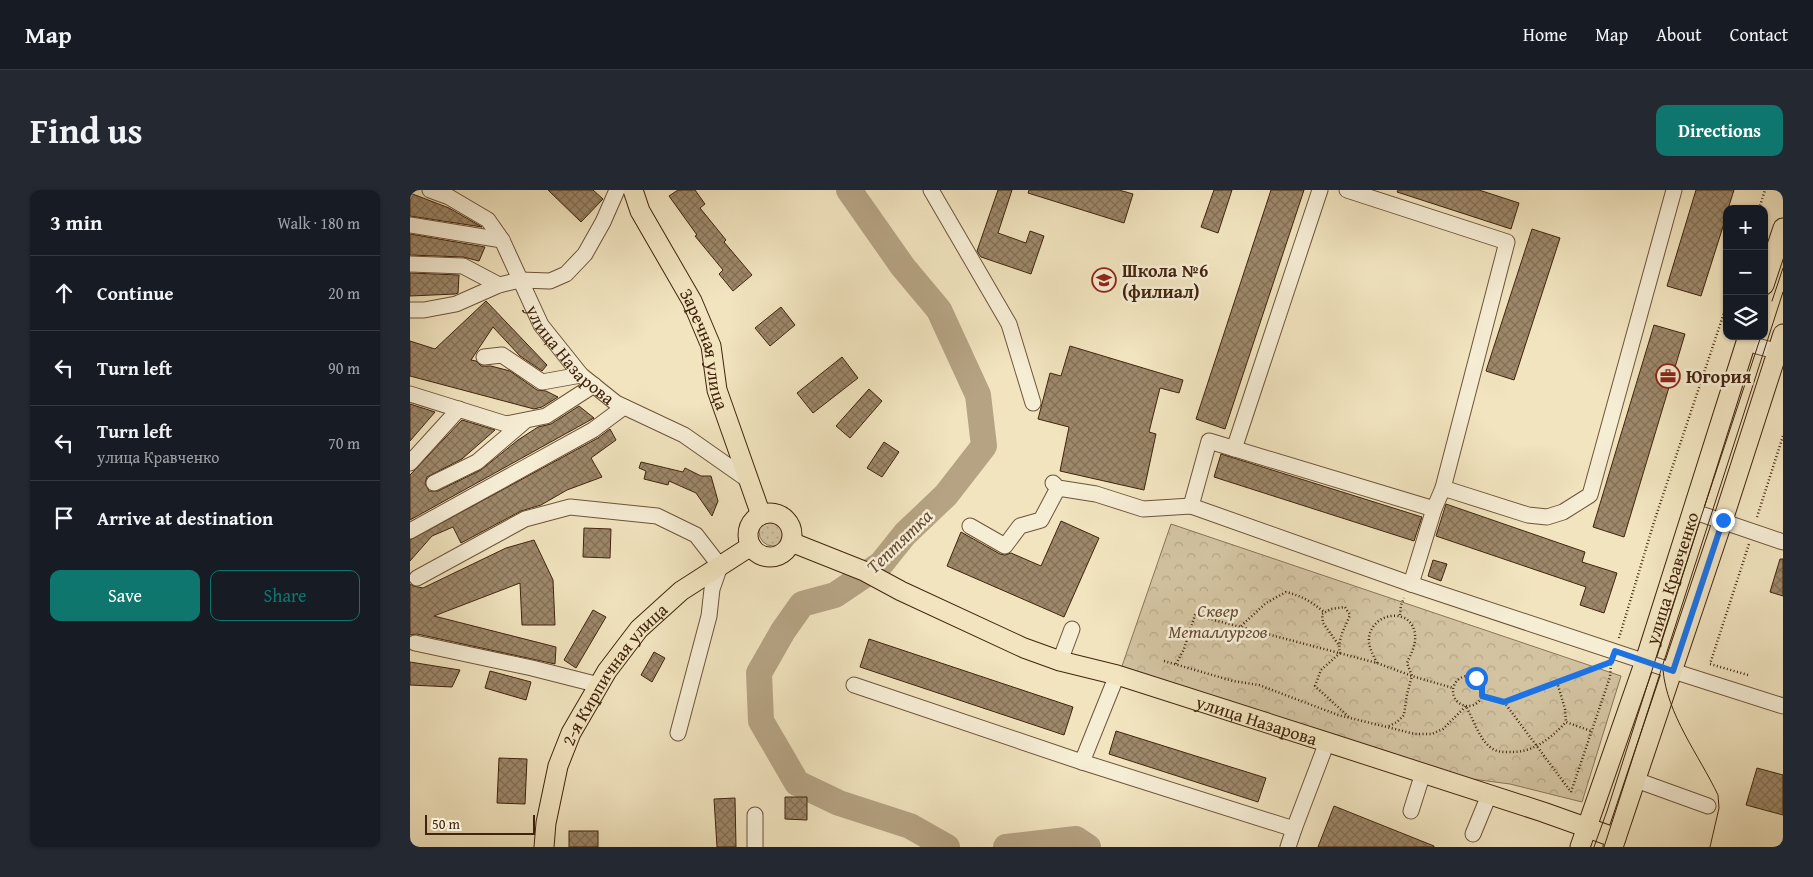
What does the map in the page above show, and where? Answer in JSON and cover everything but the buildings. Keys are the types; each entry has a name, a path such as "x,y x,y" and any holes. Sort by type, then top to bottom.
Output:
{"main road":[{"name":"Заречная улица","path":"633,190 640,211 692,302 711,346 717,390 726,419 751,482 761,515"},
{"path":"1768,277 1779,254 1783,228"},
{"name":"улица Кравченко","path":"1580,847 1645,661 1747,340"},
{"name":"улица Кравченко","path":"1615,843 1781,346"},
{"path":"768,513 778,514 788,522 792,533 791,542 784,552 775,556 767,556 758,553 751,546 749,531 752,524 761,515 768,513"},
{"name":"улица Назарова","path":"791,542 864,571 901,591 1024,648 1060,661 1117,675 1423,773 1586,828 1615,843"},
{"name":"2-я Кирпичная улица","path":"544,847 546,824 558,766 572,733 607,671 639,629 681,591 751,546"}],"street":[{"name":"улица Назарова","path":"430,190 449,197 488,220 502,240 541,325 581,375 616,403 684,435 751,482"},
{"path":"410,310 424,310 456,304 499,285 520,280 550,281 566,274 585,254 603,222 617,190"},
{"path":"931,190 1009,324 1033,403"},
{"path":"1234,449 1320,190"},
{"path":"1347,190 1507,242 1443,488 1434,509 1411,584"},
{"path":"1443,488 1528,515 1547,518 1563,512 1590,495 1674,190"},
{"path":"410,226 502,240"},
{"path":"410,264 463,266 499,285"},
{"path":"1752,340 1781,346"},
{"path":"484,357 502,355 542,382 581,375"},
{"path":"410,394 506,424 546,416 594,385"},
{"path":"410,531 593,430 624,407"},
{"path":"410,463 459,409"},
{"path":"434,483 477,462 527,420"},
{"path":"1191,506 1209,441 1434,509"},
{"path":"970,526 1005,546 1020,526 1041,520 1056,486 1096,494 1143,509 1191,506 1613,657 1645,661 1783,706"},
{"path":"417,578 526,519 570,507 657,516 696,535 720,566 712,589 709,616 678,733"},
{"path":"1692,511 1783,542"},
{"path":"1060,661 1072,629"},
{"path":"416,643 532,668 599,685"},
{"path":"1082,762 1117,675"},
{"path":"854,685 1082,762 1294,829"},
{"path":"1288,847 1326,742"},
{"path":"1411,811 1423,773"},
{"path":"1636,780 1708,806"},
{"path":"1473,834 1489,795"},
{"path":"755,815 755,847"}],"path":[{"path":"1759,205 1765,190"},
{"path":"1504,702 1571,792 1610,677 1613,657 1654,522 1723,316"},
{"path":"1748,676 1710,664 1783,436"},
{"path":"1400,615 1401,605 1411,584"},
{"path":"1240,627 1266,603 1286,592 1310,601 1324,612"},
{"path":"1324,612 1345,607 1350,615 1338,644"},
{"path":"1324,612 1322,614 1323,623 1338,644 1340,653"},
{"path":"1176,665 1184,649 1195,615 1377,662 1412,676 1453,688"},
{"path":"1377,662 1369,639 1374,624 1395,615 1400,615 1411,624 1414,632 1415,642 1407,663 1412,676 1404,715 1397,722 1386,728"},
{"path":"1340,653 1321,670 1316,686 1351,719"},
{"path":"1482,696 1504,702 1557,682 1613,657"},
{"path":"1164,661 1233,681 1259,685 1351,719 1415,734 1432,734 1443,728 1466,706 1476,704 1483,691 1480,681 1472,676 1462,676 1454,683 1454,698 1466,706 1489,746 1497,752 1528,750 1536,747 1566,722 1565,709 1557,682"},
{"path":"1566,722 1591,731"}],"green space":[{"path":"773,518 783,522 787,532 783,542 773,546 763,542 759,532 763,522"},
{"name":"Сквер Металлургов","path":"1171,524 1621,676 1582,802 1510,784 1472,779 1121,669"}],"waterway":[{"name":"Тептятка","path":"849,190 903,267 939,310 978,395 984,446 946,495 905,534 881,564 835,595 802,604 783,631 759,673 761,721 797,783 839,803 910,826 947,847"},
{"name":"Тептятка","path":"1006,847 1076,839 1088,847"}],"tram line":[{"path":"1772,301 1783,268"},
{"path":"1604,847 1783,292"},
{"path":"1594,847 1760,340"},
{"path":"1663,670 1666,687 1677,719 1718,795 1719,808 1710,847"}],"place":[{"name":"Школа №6 (филиал)","path":"1104,280"},
{"name":"Югория","path":"1668,376"}],"route":[{"path":"1476,678 1482,686 1482,696 1504,702 1611,662 1615,651 1673,671 1723,520"}]}
